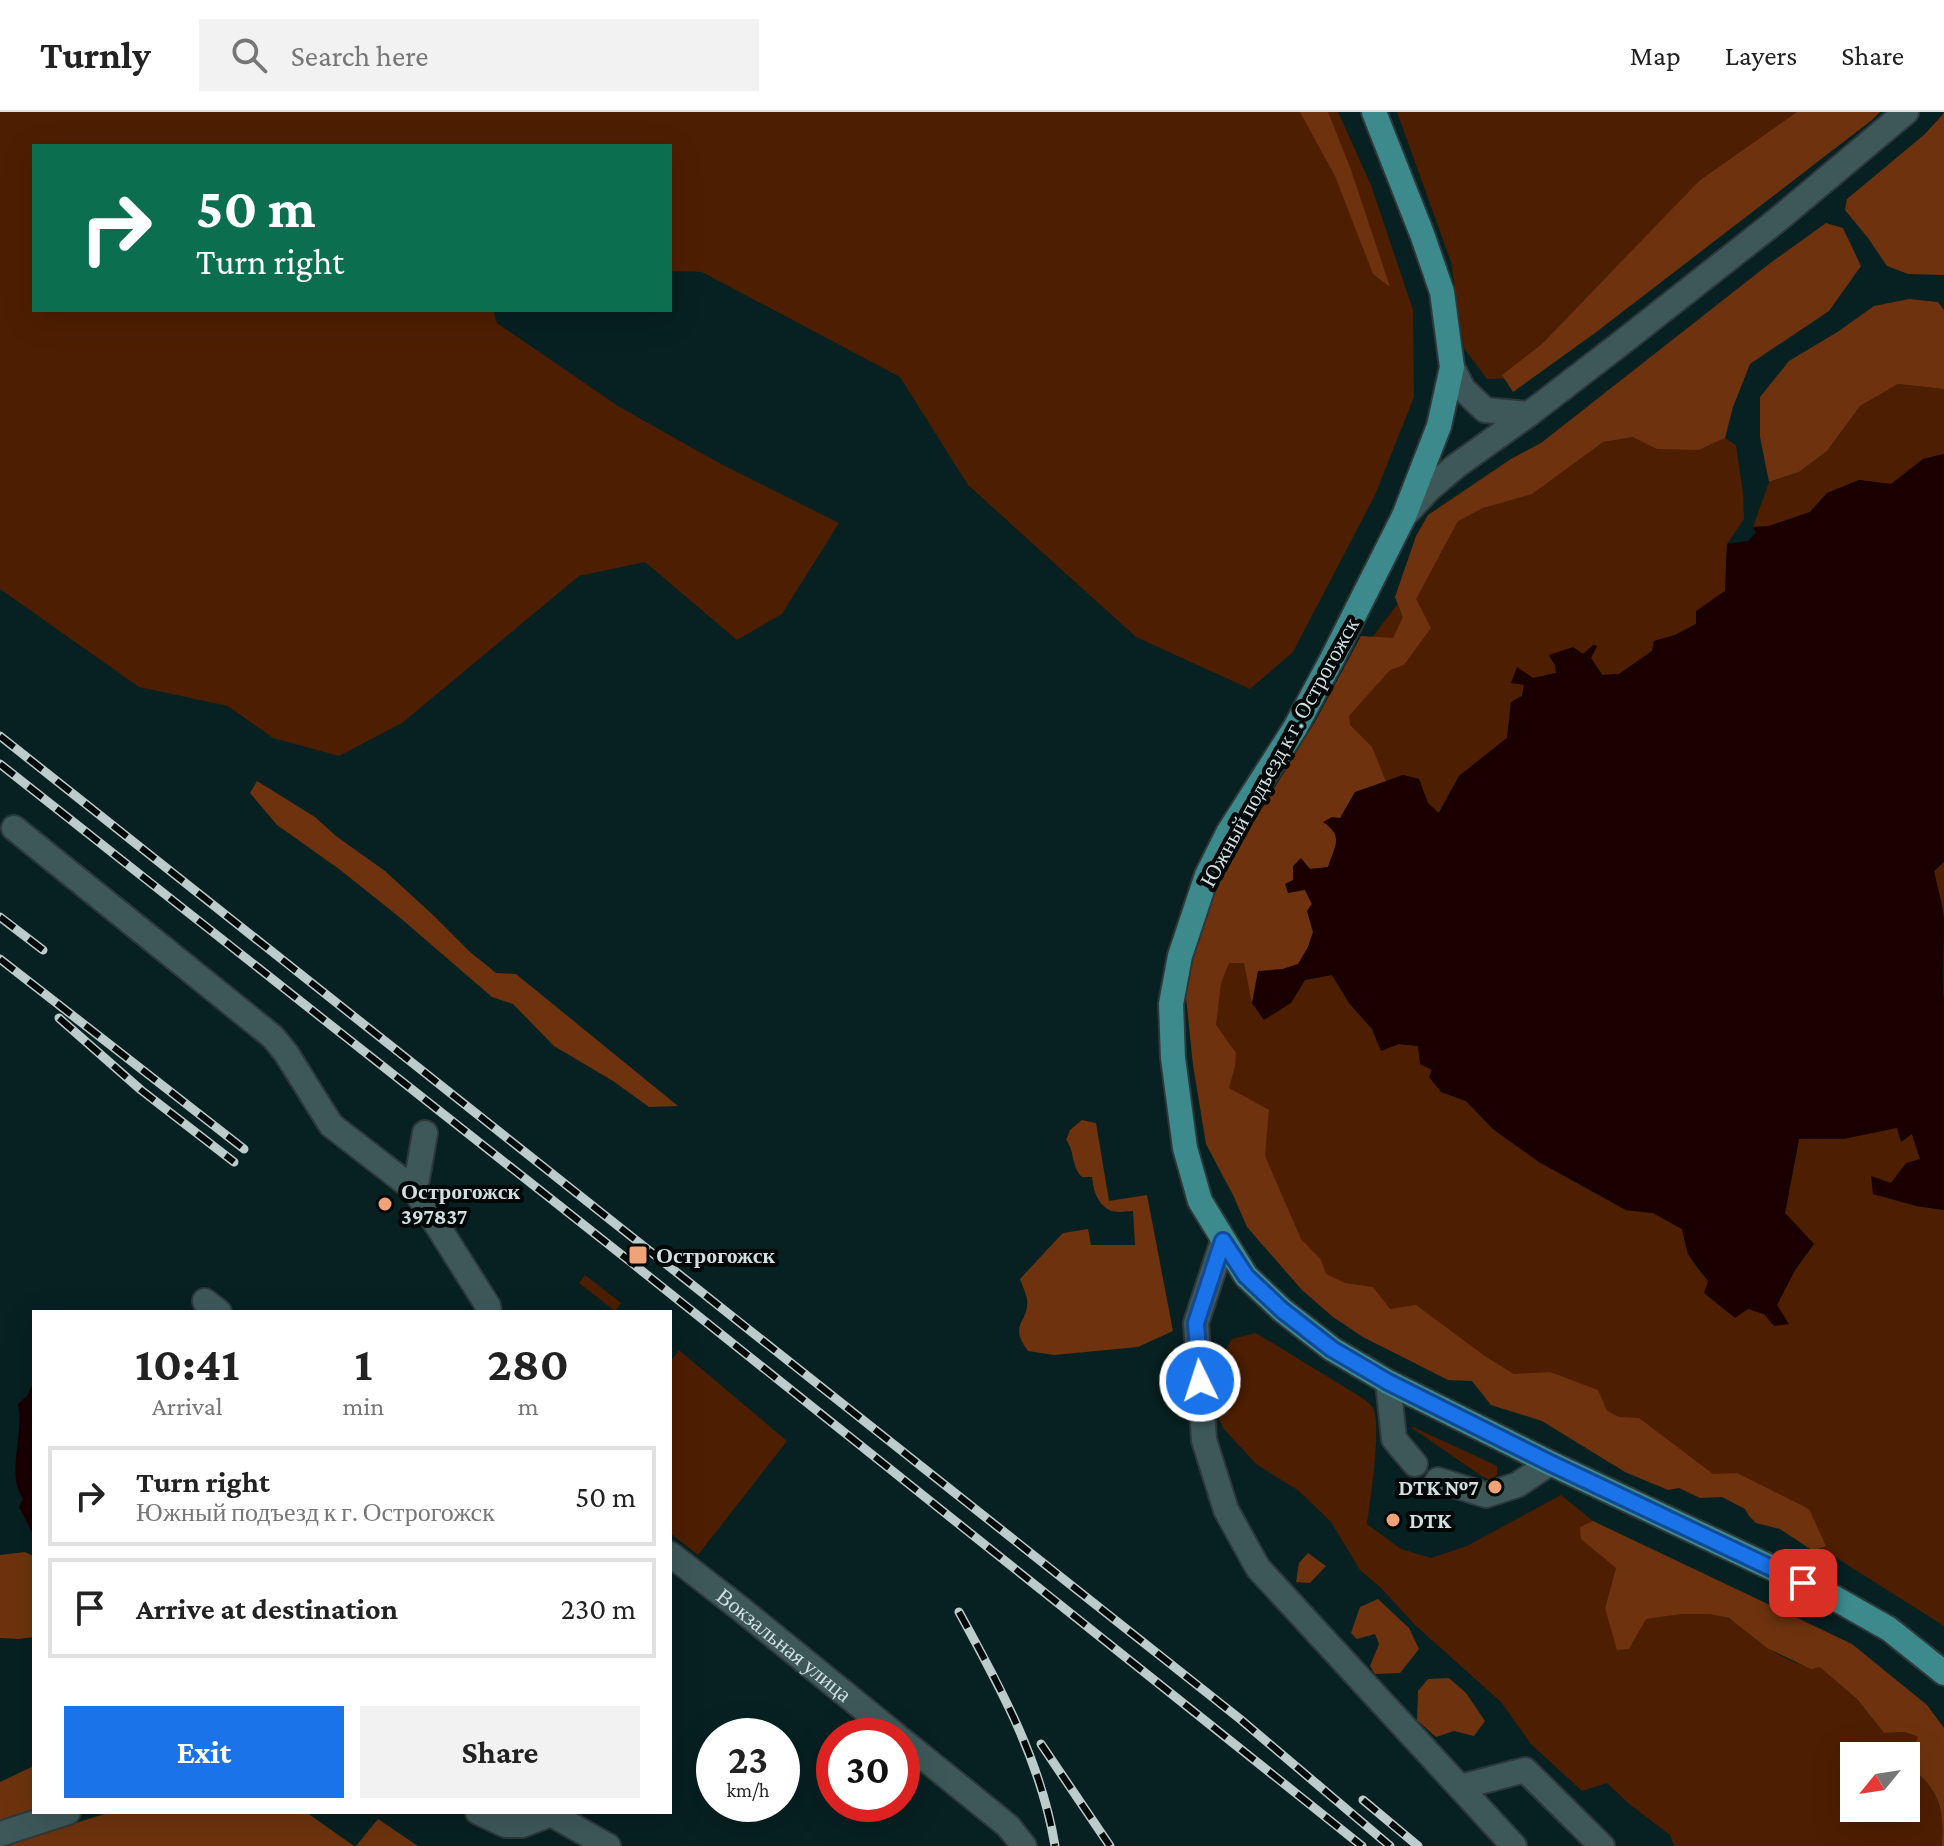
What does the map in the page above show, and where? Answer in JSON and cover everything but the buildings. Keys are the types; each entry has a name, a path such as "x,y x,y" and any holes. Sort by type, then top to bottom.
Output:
{"main road":[{"path":"1374,112 1442,292 1452,367"},
{"name":"Южный подъезд к г. Острогожск","path":"1452,367 1439,426 1404,516 1295,728 1228,833 1207,875 1180,956 1171,1004 1175,1079 1185,1148 1200,1201 1246,1276 1282,1310 1332,1349 1388,1382 1550,1463 1831,1596 1889,1629 1944,1673"}],"street":[{"path":"1404,516 1456,466 1529,414 1775,222 1906,112"},
{"path":"1452,367 1463,389 1485,410 1529,414"},
{"path":"14,828 94,900 273,1037 331,1125 415,1190 489,1310"},
{"path":"415,1190 425,1133"},
{"path":"1223,1241 1196,1323 1204,1440 1226,1510 1258,1568 1514,1846"},
{"path":"1388,1382 1394,1439 1415,1464"},
{"path":"1438,1480 1486,1495 1517,1485 1550,1463"},
{"name":"Вокзальная улица","path":"672,1556 875,1718"},
{"path":"920,1755 1008,1826 1024,1846"},
{"path":"1460,1787 1525,1770 1602,1846"},
{"path":"0,1834 62,1814"},
{"path":"482,1814 506,1825 522,1825 551,1814 608,1846"}],"shaded area":[{"path":"0,112 1338,112 1371,185 1413,310 1414,397 1375,495 1293,652 1250,689 1136,637 968,485 900,377 702,272 672,271 672,144 32,144 32,312 494,312 497,323 618,406 719,463 839,523 782,614 737,640 645,562 579,576 402,723 339,756 273,738 228,706 139,687 0,589"},
{"path":"1300,112 1328,112 1390,287 1373,274 1335,176"},
{"path":"1397,112 1858,112 1515,378 1487,379 1464,348 1451,262"},
{"path":"1797,112 1880,112 1595,333 1513,392 1502,375 1542,344 1699,181"},
{"path":"1944,113 1944,275 1908,274 1887,266 1845,210 1847,199 1925,134"},
{"path":"1826,223 1843,228 1861,266 1829,311 1750,364 1725,438 1699,450 1657,449 1633,437 1603,442 1532,494 1483,508 1458,521 1416,599 1431,628 1404,665 1390,670 1349,716 1350,725 1372,747 1386,782 1355,792 1340,818 1323,822 1336,837 1328,867 1309,869 1301,859 1305,890 1312,904 1307,911 1313,932 1308,947 1298,964 1258,972 1252,1003 1244,963 1229,963 1221,983 1216,1025 1236,1053 1229,1088 1269,1110 1265,1156 1301,1239 1321,1260 1326,1274 1345,1283 1373,1287 1390,1309 1416,1305 1514,1374 1550,1372 1598,1390 1607,1411 1619,1417 1639,1418 1713,1474 1737,1473 1809,1509 1826,1546 1813,1551 1780,1529 1756,1523 1745,1509 1722,1497 1700,1498 1679,1488 1668,1490 1625,1472 1542,1421 1491,1405 1472,1381 1448,1380 1363,1337 1333,1317 1302,1290 1247,1227 1206,1144 1186,997 1207,905 1253,823 1315,722 1361,636 1393,638 1403,617 1395,597 1416,536 1428,515 1511,459 1541,443"},
{"path":"1909,299 1938,302 1944,310 1944,389 1898,384 1860,406 1827,451 1799,472 1769,482 1760,437 1760,397 1789,361 1874,306"},
{"path":"1898,384 1944,389 1944,454 1923,459 1891,484 1859,480 1827,493 1810,512 1769,526 1753,527 1769,482 1799,472 1827,451 1860,406"},
{"path":"1634,437 1699,450 1725,438 1736,445 1744,519 1727,544 1725,591 1696,624 1654,641 1652,651 1619,674 1603,675 1591,658 1597,647 1583,654 1549,656 1556,673 1533,678 1517,668 1524,685 1522,696 1511,702 1507,738 1459,776 1438,814 1428,804 1419,779 1403,775 1355,792 1291,1003 1305,980 1332,975 1349,1003 1372,1029 1381,1050 1399,1044 1418,1046 1441,1092 1466,1101 1493,1129 1539,1162 1626,1210 1653,1213 1682,1229 1689,1255 1711,1283 1731,1299 1764,1314 1777,1305 1795,1270 1814,1244 1785,1213 1799,1139 1843,1139 1898,1127 1912,1134 1920,1159 1891,1183 1872,1177 1916,1206 1944,1210 1944,1626 1780,1522 1423,1358 1257,1225 1195,989 1349,668 1425,568 1440,555 1458,520 1496,504 1603,442"},
{"path":"1944,454 1944,862 1934,871 1944,920 1944,1210 1873,1194 1871,1176 1891,1183 1906,1163 1920,1159 1912,1134 1901,1142 1897,1128 1843,1139 1799,1139 1785,1213 1814,1244 1795,1270 1777,1305 1789,1324 1774,1326 1764,1314 1748,1309 1735,1318 1704,1293 1708,1281 1688,1254 1682,1229 1653,1213 1626,1210 1539,1162 1493,1129 1466,1101 1441,1092 1429,1077 1432,1070 1420,1064 1418,1046 1399,1044 1381,1051 1372,1029 1349,1003 1332,975 1305,980 1291,1003 1264,1020 1252,1003 1258,971 1298,964 1308,947 1313,932 1307,911 1312,904 1305,890 1288,893 1285,884 1293,880 1293,866 1301,858 1310,869 1328,867 1336,837 1323,822 1332,817 1340,818 1355,792 1403,775 1419,779 1428,803 1439,813 1459,776 1507,738 1511,702 1522,696 1524,685 1511,683 1517,667 1533,678 1556,673 1549,655 1573,647 1583,654 1593,645 1597,646 1591,658 1602,675 1619,674 1652,651 1654,641 1696,624 1696,611 1725,591 1727,544 1748,541 1756,533 1753,527 1769,526 1810,512 1827,493 1859,480 1891,484 1923,459"},
{"path":"257,781 315,817 385,871 496,973 516,974 678,1106 649,1107 613,1081 554,1046 513,1004 492,997 398,916 277,825 250,793"},
{"path":"1944,862 1944,919 1934,871"},
{"path":"1082,1120 1096,1123 1109,1201 1147,1195 1173,1331 1138,1347 1054,1355 1028,1351 1019,1334 1027,1307 1020,1279 1063,1233 1088,1229 1091,1245 1135,1245 1133,1211 1107,1209 1097,1197 1092,1177 1082,1177 1076,1168 1066,1140 1070,1130"},
{"path":"585,1275 621,1303 614,1310 579,1283"},
{"path":"1256,1333 1371,1405 1375,1416 1376,1446 1367,1524 1401,1549 1431,1558 1467,1546 1561,1495 1593,1521 1580,1527 1616,1568 1605,1608 1629,1649 1645,1619 1708,1613 1730,1619 1785,1658 1812,1667 1820,1666 1857,1699 1884,1733 1905,1732 1918,1737 1916,1742 1840,1742 1840,1822 1920,1822 1920,1776 1934,1792 1941,1810 1942,1846 1674,1846 1670,1835 1607,1783 1582,1791 1531,1744 1501,1702 1415,1625 1360,1570 1331,1522 1299,1491 1256,1464 1223,1428 1214,1405 1215,1367 1232,1339"},
{"path":"679,1350 787,1441 698,1555 672,1535 672,1359"},
{"path":"32,1385 32,1532 19,1507 23,1499 15,1471 18,1404 27,1396"},
{"path":"1413,1427 1497,1466 1497,1475 1491,1480 1483,1477"},
{"path":"1593,1521 1852,1644 1927,1705 1944,1728 1944,1846 1938,1801 1920,1776 1920,1742 1916,1742 1918,1737 1905,1732 1884,1733 1857,1699 1820,1667 1811,1669 1767,1648 1729,1618 1710,1614 1646,1619 1629,1649 1617,1650 1605,1608 1616,1568 1581,1539 1580,1527"},
{"path":"25,1552 32,1555 32,1637 0,1638 0,1555"},
{"path":"1308,1553 1326,1566 1310,1583 1296,1582 1299,1563"},
{"path":"1378,1599 1409,1628 1419,1649 1400,1673 1375,1674 1370,1666 1379,1644 1375,1634 1357,1639 1351,1633 1360,1607"},
{"path":"1449,1678 1466,1693 1485,1721 1474,1736 1454,1731 1436,1737 1417,1720 1418,1691 1428,1679"},
{"path":"32,1767 32,1811 0,1821 0,1782"},
{"path":"105,1814 309,1814 354,1846 1,1846"},
{"path":"378,1819 418,1846 356,1846"}],"railway":[{"path":"0,736 1240,1719 1390,1846"},
{"path":"0,764 632,1263 1362,1846"},
{"path":"0,917 43,950"},
{"path":"0,959 244,1149"},
{"path":"59,1018 141,1090 234,1162"},
{"path":"959,1612 1004,1697 1029,1754 1049,1815 1055,1846"},
{"path":"1041,1744 1110,1846"},
{"path":"1363,1800 1418,1846"}],"place":[{"name":"Острогожск 397837","path":"385,1204"},
{"name":"Острогожск","path":"638,1255"},
{"name":"DTK №7","path":"1495,1487"},
{"name":"DTK","path":"1393,1520"}],"route":[{"path":"1200,1381 1196,1323 1223,1241 1246,1276 1282,1310 1332,1349 1388,1382 1550,1463 1803,1583"}]}
